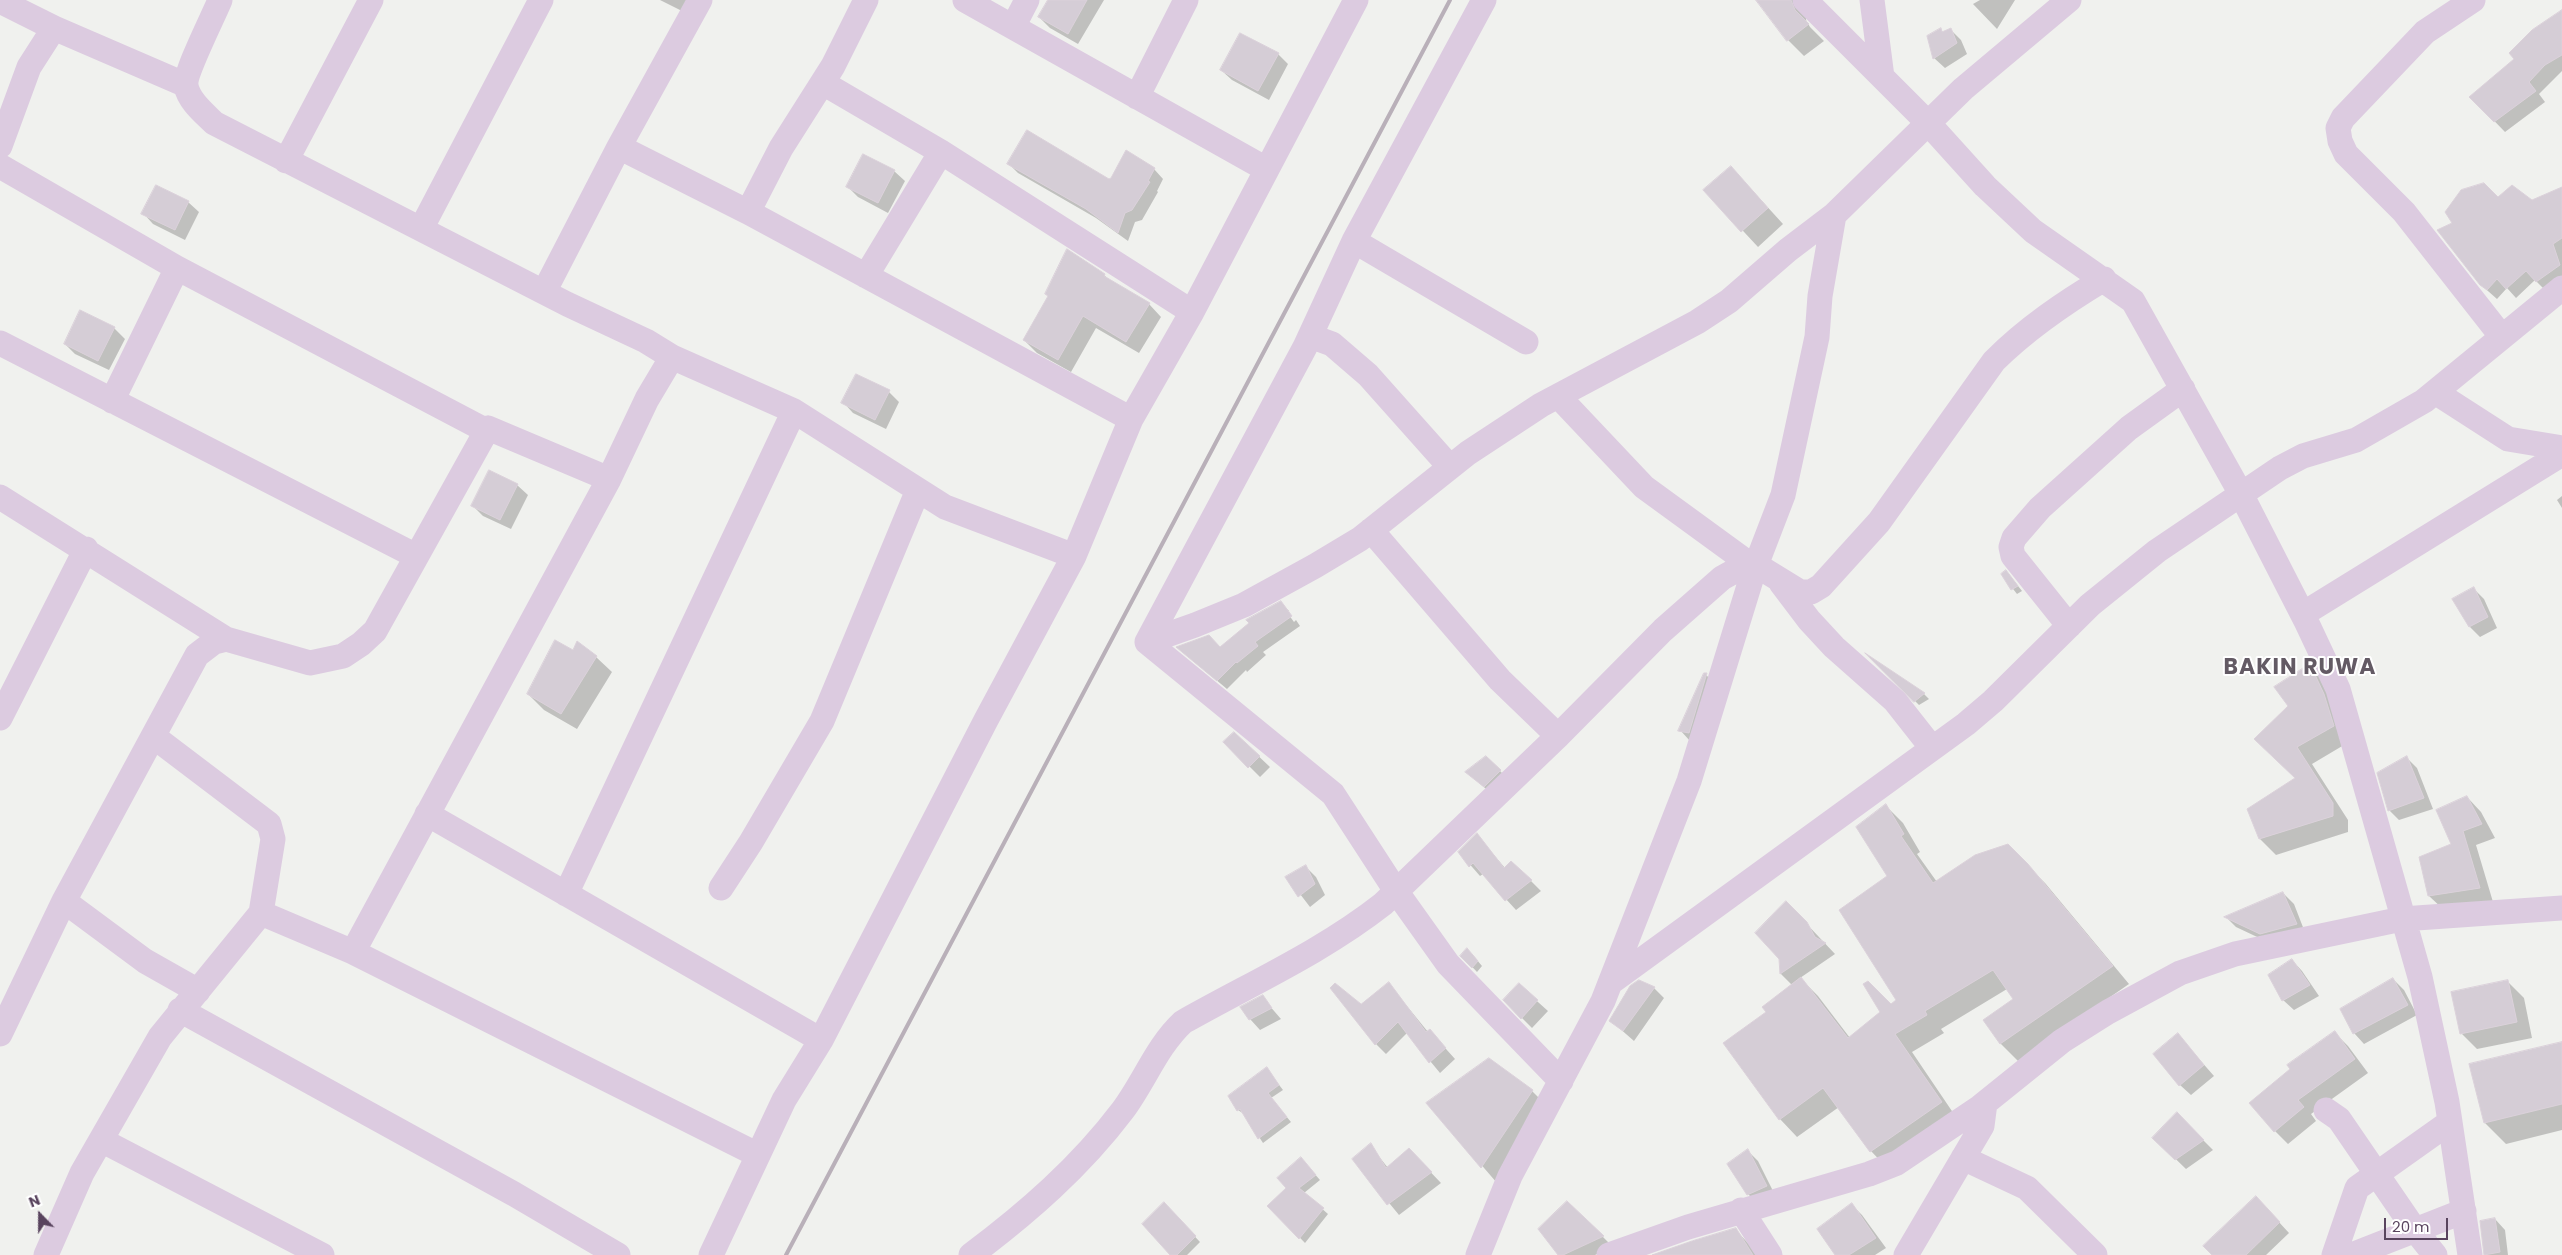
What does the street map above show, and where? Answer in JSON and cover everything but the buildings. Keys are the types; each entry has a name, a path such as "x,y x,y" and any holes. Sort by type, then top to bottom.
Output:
{"street":[{"path":"220,0 190,70 186,85 192,100 214,124 544,292 646,341 672,357 794,411 945,507 1074,556"},
{"path":"286,161 371,0"},
{"path":"421,229 541,0"},
{"path":"544,292 619,147 700,0"},
{"path":"748,212 781,148 823,83 866,0"},
{"path":"964,0 1266,170"},
{"path":"1013,27 1027,0"},
{"path":"1137,97 1186,0"},
{"path":"711,1255 784,1100 821,1040 986,720 1074,556 1130,419 1192,312 1356,0"},
{"path":"1147,642 1310,336 1354,241 1484,0"},
{"path":"1805,0 1928,123 1985,186 2033,231 2134,301 2242,494 2303,614 2338,689 2420,977 2450,1122 2470,1255"},
{"path":"1872,0 1882,77"},
{"path":"1147,642 1195,626 1244,605 1315,566 1371,530 1450,467 1525,416 1558,396 1697,322 1729,301 1788,250 1834,215 1963,89 2069,0"},
{"path":"2473,0 2425,32 2343,118 2338,128 2340,142 2346,154 2404,212 2502,336"},
{"path":"0,1 54,28 186,85"},
{"path":"0,146 29,67 54,28"},
{"path":"823,83 941,152 1192,312"},
{"path":"619,147 748,212 1130,419"},
{"path":"866,276 941,152"},
{"path":"0,166 177,268 482,429 488,428 609,479"},
{"path":"1478,1255 1510,1176 1561,1081 1610,983 1689,781 1761,569 1788,473 1817,337 1820,296 1834,215"},
{"path":"1354,241 1526,342"},
{"path":"112,400 177,268"},
{"path":"1558,396 1644,487 1761,569 1800,592 1811,592 1821,586 1879,522 1994,361 2016,339 2060,306 2104,279"},
{"path":"1610,983 1932,748 1993,701 2090,605 2157,551 2303,456 2356,440 2373,432 2424,401 2562,288"},
{"path":"1310,336 1332,344 1368,374 1450,467"},
{"path":"0,343 416,556"},
{"path":"353,952 609,479 647,399 672,357"},
{"path":"2069,626 2013,556 2011,547 2014,538 2040,508 2129,428 2182,389"},
{"path":"2435,392 2508,439 2562,448"},
{"path":"566,894 794,411"},
{"path":"0,497 86,549 226,639 310,663 343,656 361,644 375,630 488,428"},
{"path":"2303,614 2386,560 2562,454"},
{"path":"721,888 751,842 822,721 843,676 918,490"},
{"path":"1371,530 1500,680 1558,736"},
{"path":"0,718 86,549"},
{"path":"971,1255 1022,1216 1093,1147 1124,1109 1172,1033 1183,1022 1362,921 1396,892 1558,736 1663,630 1722,578 1740,568 1761,569 1834,647 1895,701 1932,748"},
{"path":"0,1034 64,901 197,655 214,642 226,639"},
{"path":"1147,642 1333,794 1396,892 1448,964 1561,1081"},
{"path":"46,1255 82,1173 138,1073 180,1010 198,991 261,914 273,839 269,824 153,736"},
{"path":"427,814 821,1040"},
{"path":"64,901 145,961 198,991"},
{"path":"1609,1255 1741,1210 1869,1174 1897,1163 1984,1104 2062,1041 2108,1012 2180,973 2235,954 2402,919 2562,908"},
{"path":"261,914 353,952 758,1155"},
{"path":"180,1010 514,1194 618,1255"},
{"path":"1915,1251 1982,1126 1984,1104"},
{"path":"2326,1110 2339,1119 2415,1230 2435,1255"},
{"path":"2334,1255 2356,1188 2450,1122"},
{"path":"100,1140 322,1255"},
{"path":"1964,1158 2027,1188 2095,1255"},
{"path":"1741,1210 1770,1255"},
{"path":"2352,1255 2389,1249 2415,1230 2464,1211"}],"railway":[{"path":"786,1255 1450,0"}],"district":[{"name":"BAKIN RUWA","path":"2300,668"}]}
